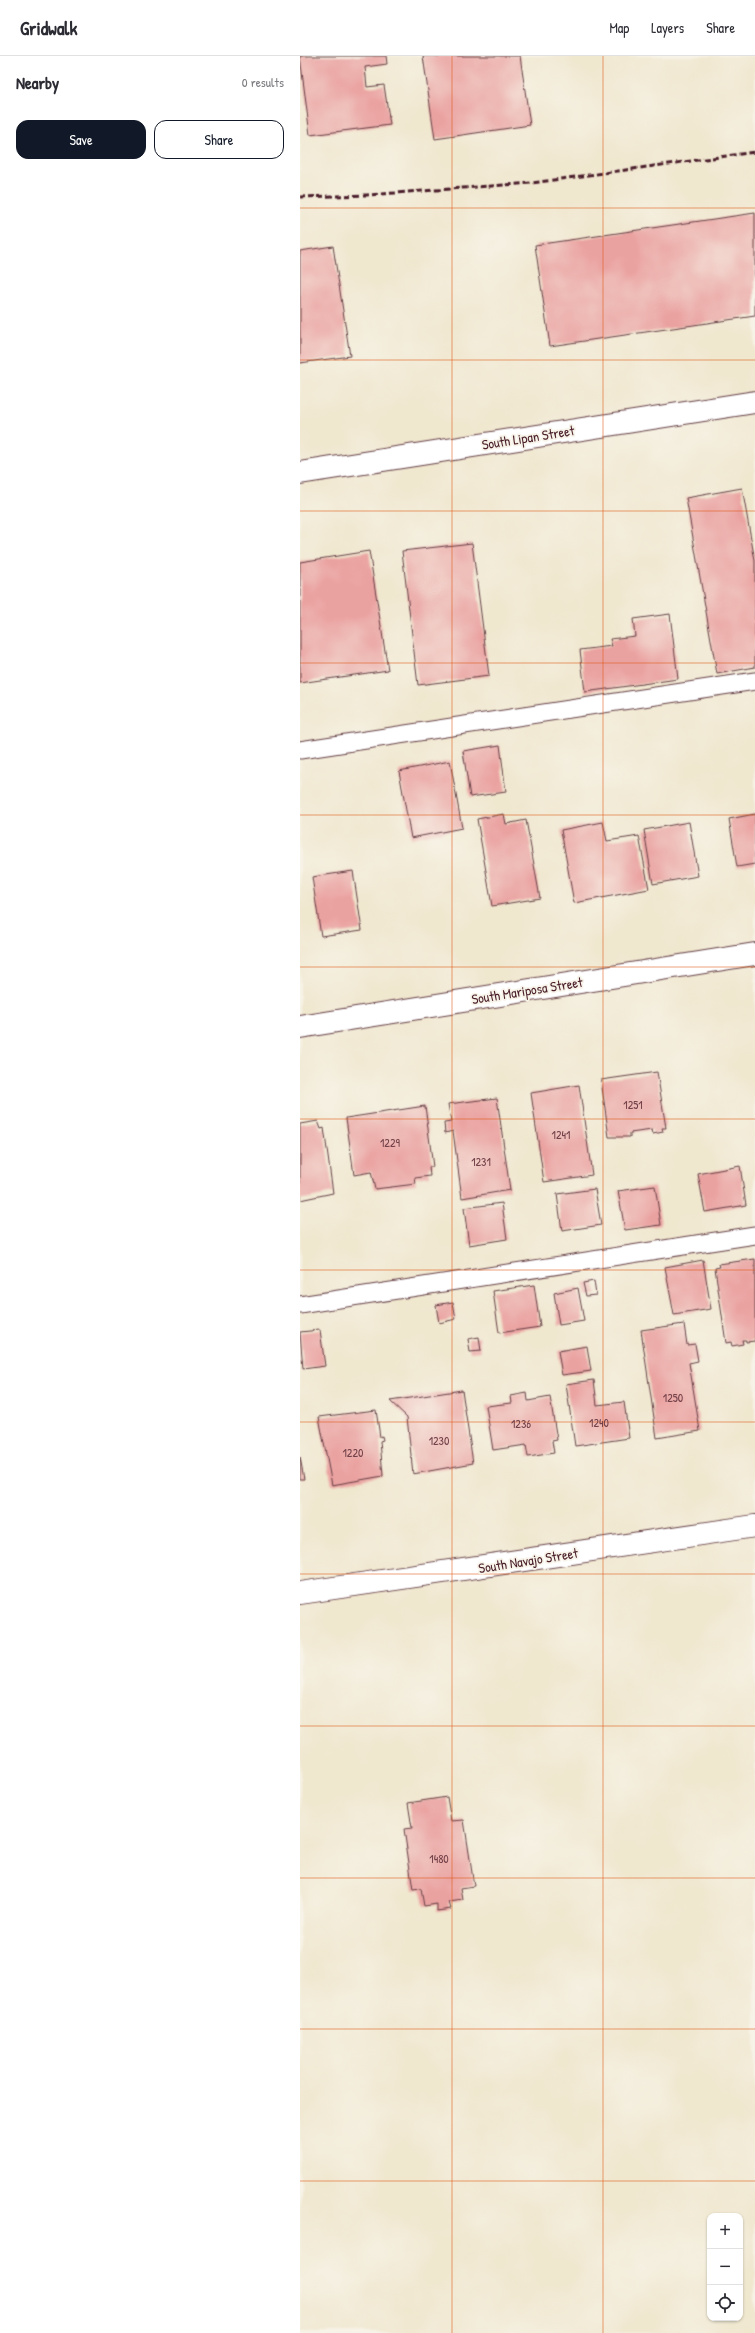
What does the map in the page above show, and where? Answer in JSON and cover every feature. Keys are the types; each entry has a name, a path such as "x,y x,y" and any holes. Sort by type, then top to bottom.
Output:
{"street":[{"name":"South Lipan Street","path":"300,473 755,402"},
{"name":"South Mariposa Street","path":"300,1027 755,954"},
{"name":"South Navajo Street","path":"300,1593 755,1526"}],"lane":[{"path":"300,750 755,681"},
{"path":"300,1305 755,1235"}],"building":[{"path":"300,56 386,56 387,64 365,67 367,87 384,85 390,125 310,135"},
{"path":"423,56 520,56 530,125 435,139"},
{"path":"755,213 755,316 550,346 535,245"},
{"path":"333,246 350,356 300,363 300,251"},
{"path":"742,488 755,561 755,667 717,674 686,498"},
{"path":"472,543 489,676 418,685 402,551"},
{"path":"369,551 388,670 300,683 300,562"},
{"path":"670,614 678,679 585,692 580,650 612,646 610,639 635,636 633,619"},
{"path":"500,745 506,792 470,797 463,751"},
{"path":"450,761 462,828 411,838 399,771"},
{"path":"504,814 506,824 526,820 540,898 492,906 477,819"},
{"path":"755,814 755,864 737,867 729,819"},
{"path":"603,822 607,841 639,836 649,889 574,903 561,830"},
{"path":"689,822 698,876 653,884 644,830"},
{"path":"353,871 362,930 321,936 312,877"},
{"path":"657,1072 666,1128 662,1128 663,1132 653,1134 652,1130 630,1133 630,1137 609,1137 601,1080"},
{"path":"579,1085 592,1175 544,1182 531,1093"},
{"path":"497,1098 510,1190 462,1198 453,1131 445,1133 444,1123 451,1122 448,1104"},
{"path":"425,1106 433,1167 429,1167 430,1176 415,1178 416,1184 375,1189 371,1172 354,1175 346,1118"},
{"path":"318,1121 321,1129 324,1128 333,1193 300,1200 300,1124"},
{"path":"740,1166 746,1205 705,1212 698,1174"},
{"path":"655,1186 661,1225 625,1230 618,1191"},
{"path":"595,1189 601,1225 562,1231 557,1194"},
{"path":"502,1203 507,1239 469,1245 464,1208"},
{"path":"755,1259 755,1341 746,1342 746,1340 742,1340 743,1344 732,1346 731,1342 726,1343 715,1268 720,1267 719,1264"},
{"path":"703,1260 711,1309 674,1315 665,1267"},
{"path":"594,1281 596,1295 586,1296 583,1283"},
{"path":"534,1285 540,1327 499,1333 493,1291"},
{"path":"578,1288 584,1321 559,1325 554,1293"},
{"path":"453,1302 456,1319 439,1323 436,1305"},
{"path":"684,1324 687,1345 695,1344 698,1361 689,1363 700,1431 657,1438 641,1330"},
{"path":"320,1330 325,1366 303,1369 300,1332"},
{"path":"479,1337 481,1351 470,1352 468,1339"},
{"path":"587,1346 591,1371 562,1375 558,1351"},
{"path":"594,1380 597,1405 624,1402 629,1438 575,1446 566,1384"},
{"path":"462,1390 473,1463 413,1474 407,1417 390,1401"},
{"path":"527,1393 528,1401 550,1397 557,1440 552,1441 554,1453 528,1457 526,1445 493,1450 486,1406 512,1403 511,1396"},
{"path":"376,1410 380,1437 382,1436 383,1440 380,1441 383,1476 332,1485 319,1417"},
{"path":"300,1457 304,1479 300,1479"},
{"path":"447,1797 451,1821 464,1820 474,1886 461,1888 463,1900 449,1902 451,1909 437,1911 437,1904 424,1906 421,1889 413,1890 404,1829 412,1828 408,1803"}],"railway":[{"path":"300,197 367,195 532,183 755,152"}]}
